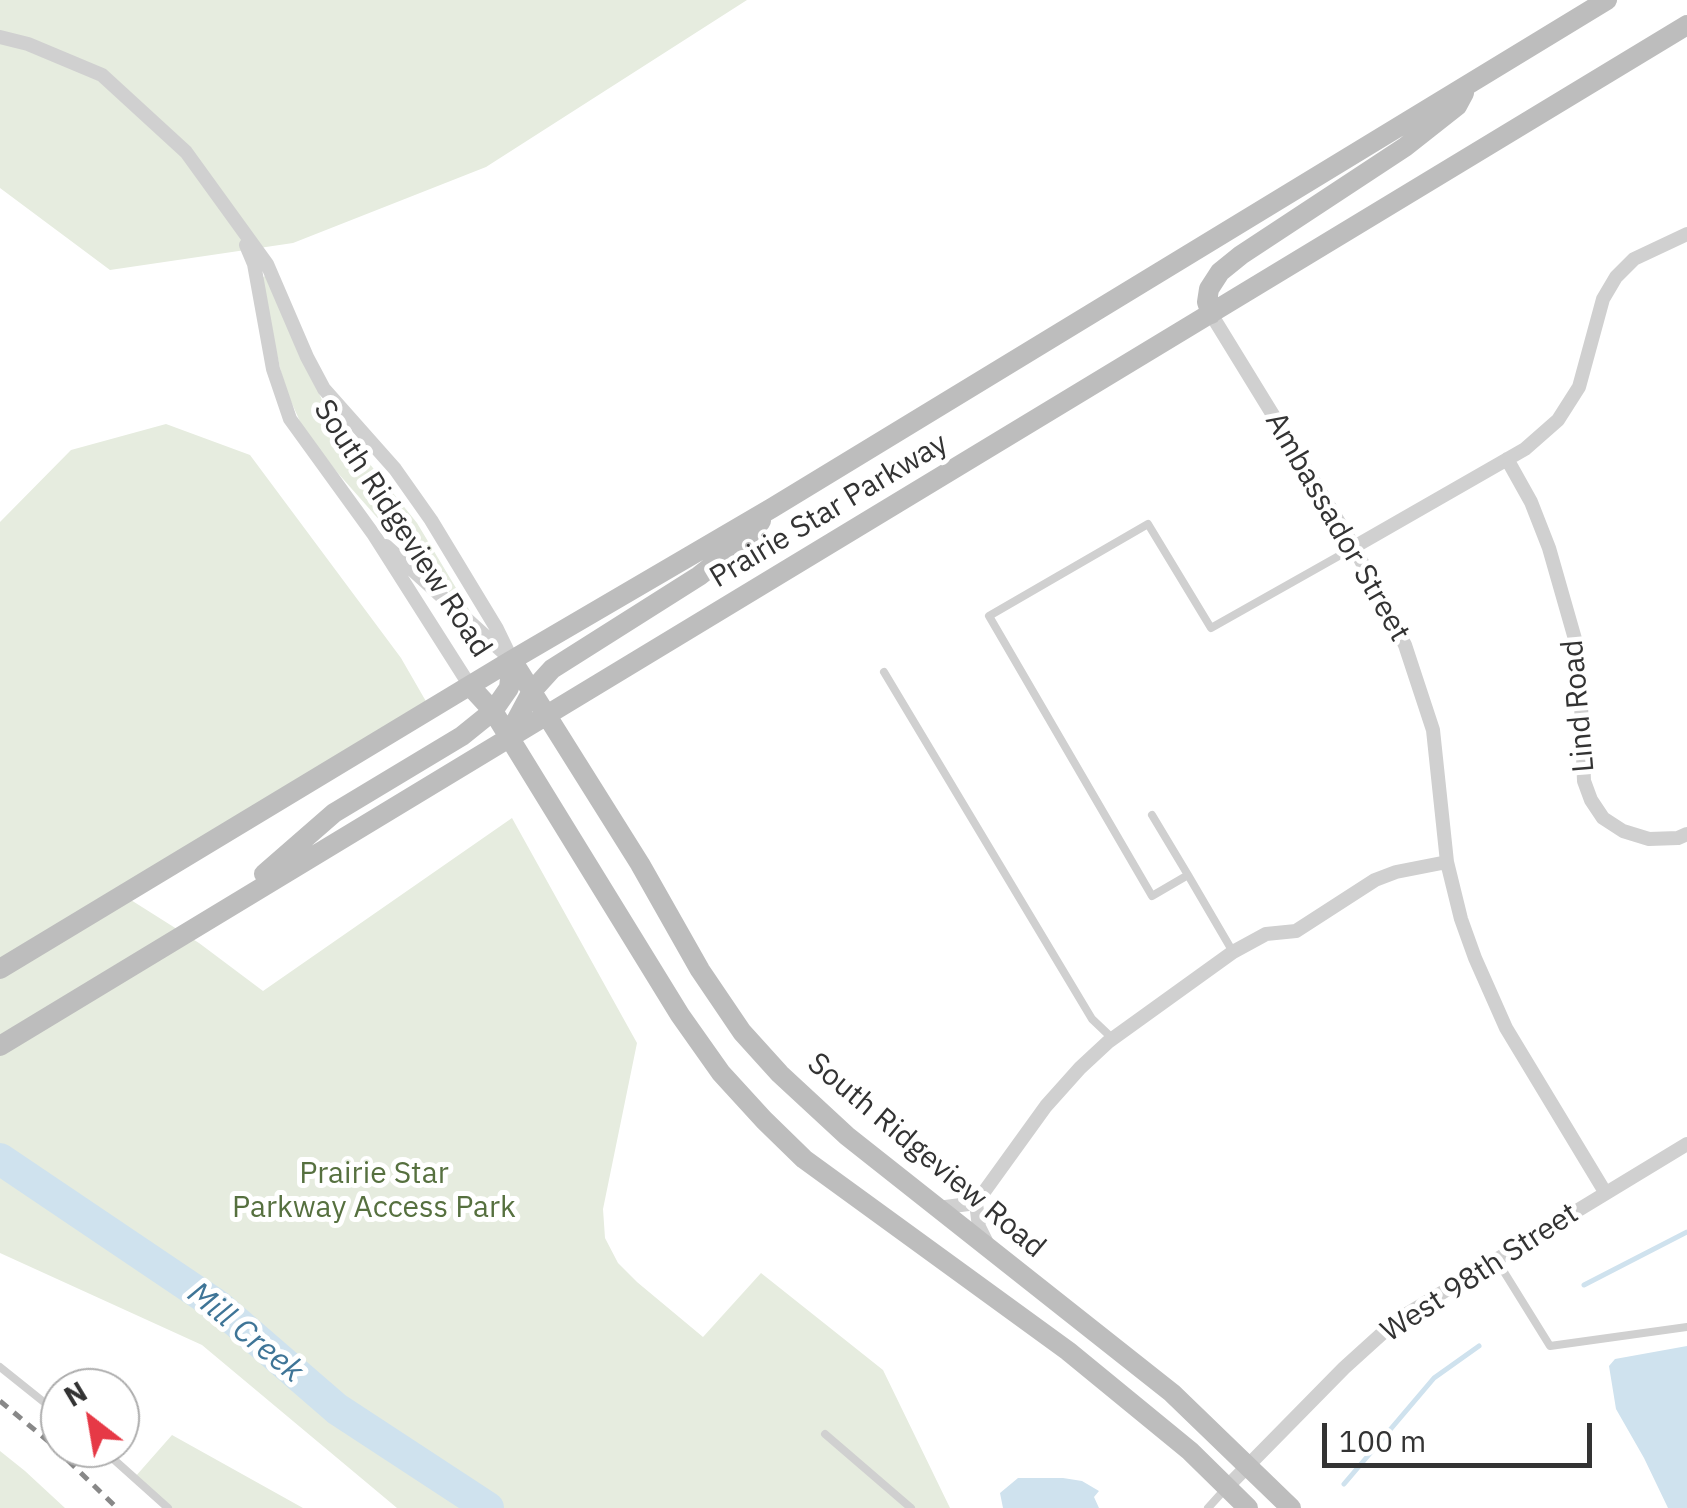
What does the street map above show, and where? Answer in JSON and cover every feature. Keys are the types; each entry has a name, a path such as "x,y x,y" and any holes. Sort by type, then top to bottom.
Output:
{"main road":[{"name":"Prairie Star Parkway","path":"0,969 772,508 1607,0"},
{"path":"1564,100 1687,10"},
{"name":"Prairie Star Parkway","path":"0,1046 1687,24"},
{"path":"1212,314 1209,289 1220,272 1405,148 1456,106 1470,83"},
{"path":"508,737 539,684 579,651 699,576 745,540 772,508"},
{"path":"242,898 270,868 334,813 462,736 493,711 508,688 512,660"},
{"name":"South Ridgeview Road","path":"512,660 539,684 546,714 640,864 700,970 742,1032 780,1074 936,1208 1172,1393 1291,1508"},
{"path":"539,684 597,683"},
{"name":"South Ridgeview Road","path":"470,686 493,711 680,1015 721,1073 764,1120 804,1159 1068,1351 1190,1450 1248,1508"}],"street":[{"path":"0,38 28,44 102,76 186,152 239,225"},
{"name":"South Ridgeview Road","path":"239,225 254,264 273,369 290,419 374,535 470,686"},
{"name":"South Ridgeview Road","path":"239,225 266,264 324,389 395,468 432,520 512,660"},
{"path":"1354,548 1525,449 1558,420 1579,386 1603,299 1616,277 1634,259 1687,234"},
{"name":"Ambassador Street","path":"1212,314 1354,548 1405,645 1432,730 1447,862 1461,918 1498,1011 1605,1192"},
{"name":"Lind Road","path":"1507,459 1548,548 1579,653 1584,781 1592,800 1603,818 1623,831 1649,839 1687,834"},
{"path":"374,535 512,660"},
{"path":"992,1252 978,1227 976,1203 1046,1106 1112,1038 1233,952 1266,934 1296,931 1375,880 1447,862"},
{"name":"West 98th Street","path":"1227,1488 1396,1320 1687,1144"},
{"path":"936,1208 976,1203"}],"lane":[{"path":"1188,874 1152,896 989,616 1148,524 1211,628 1354,548"},
{"path":"884,672 1092,1019 1112,1038"},
{"path":"1152,814 1233,952"},
{"path":"1496,1259 1550,1346 1687,1327"},
{"path":"0,1368 40,1400"},
{"path":"825,1434 911,1508"},
{"path":"123,1468 168,1508"},
{"path":"1208,1508 1227,1488"}],"green space":[{"path":"0,0 747,0 486,167 293,243 110,270 0,188"},
{"path":"265,276 323,402 417,523 471,613 404,548 302,426 281,372 260,279"},
{"name":"Prairie Star Parkway Access Park","path":"166,424 250,455 401,658 431,710 123,895 199,943 263,991 512,818 637,1043 603,1209 605,1238 618,1263 703,1337 761,1273 883,1370 950,1508 397,1508 202,1345 0,1253 0,522 71,450"},
{"path":"172,1435 303,1508 171,1508 135,1477"},
{"path":"0,1451 25,1471 65,1508 0,1508"}],"water":[{"path":"1687,1346 1687,1508 1668,1508 1616,1409 1609,1366 1615,1359"},
{"path":"1018,1478 1082,1481 1099,1491 1094,1497 1099,1508 1003,1508 1000,1493"}],"waterway":[{"name":"Mill Creek","path":"0,1159 218,1306 337,1409 488,1508"},
{"path":"1584,1285 1687,1232"},
{"path":"1344,1484 1434,1378 1479,1346"}],"railway":[{"path":"0,1401 117,1508"}]}
